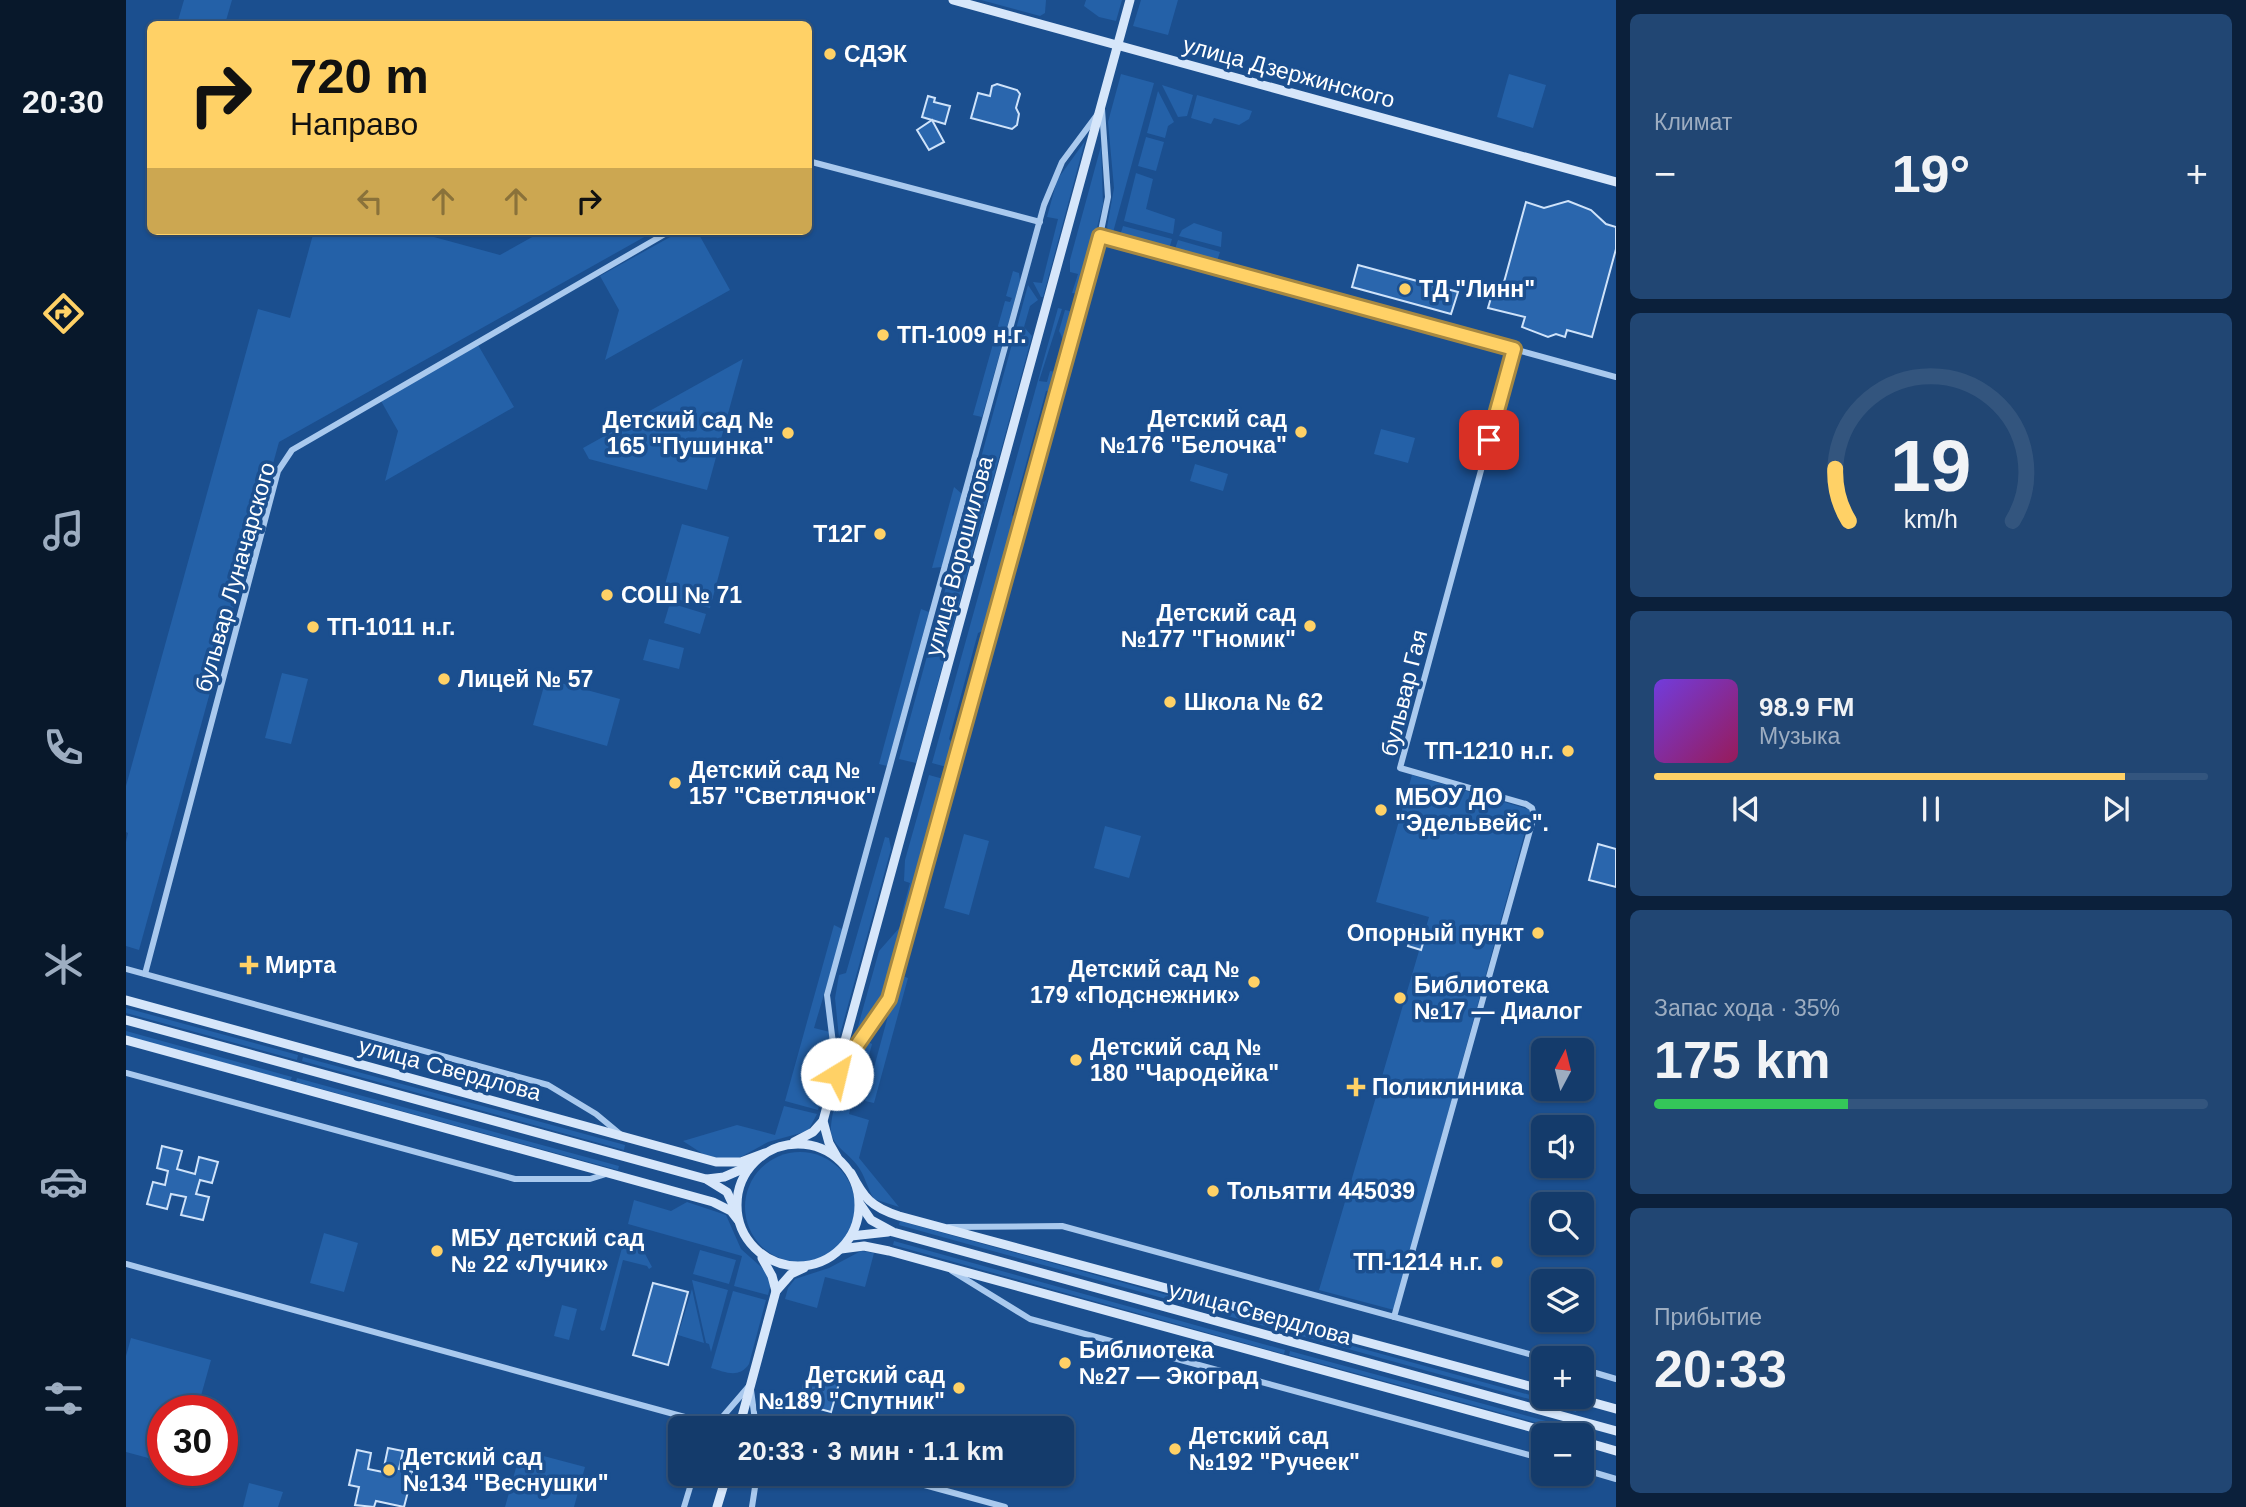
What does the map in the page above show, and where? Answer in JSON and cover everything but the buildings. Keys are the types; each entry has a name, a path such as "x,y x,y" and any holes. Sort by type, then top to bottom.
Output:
{"main road":[{"name":"улица Дзержинского","path":"953,0 1616,182"},
{"name":"улица Ворошилова","path":"823,1121 1130,0"},
{"name":"улица Свердлова","path":"126,1000 729,1163 765,1153"},
{"name":"улица Свердлова","path":"126,1020 706,1179 727,1192 737,1215"},
{"path":"126,1040 713,1202 737,1215"},
{"path":"742,1416 776,1291 791,1274 841,1250 851,1236 859,1216 860,1204 851,1173 829,1143 823,1121 803,1138 765,1153 752,1164 742,1179 737,1215 746,1238 768,1267 776,1291"},
{"path":"786,1144 817,1146 837,1157"},
{"name":"улица Свердлова","path":"706,1179 734,1174 752,1164"},
{"name":"улица Свердлова","path":"851,1173 862,1196 892,1214 1531,1386"},
{"name":"улица Свердлова","path":"860,1204 871,1220 893,1232"},
{"name":"улица Свердлова","path":"851,1236 875,1231 893,1232 1616,1431"},
{"name":"улица Свердлова","path":"841,1250 864,1246 945,1266 1531,1427"},
{"path":"756,1250 784,1265 812,1265"},
{"path":"1594,1403 1616,1409"},
{"path":"1594,1445 1616,1451"},
{"path":"717,1507 723,1486"}],"street":[{"path":"837,1074 827,995 1051,183 1102,107"},
{"path":"837,1074 889,999 1100,236 1108,197 1102,107"},
{"path":"812,162 1040,222"},
{"name":"бульвар Луначарского","path":"145,974 278,471 292,450 663,235"},
{"path":"1100,236 1616,377"},
{"name":"бульвар Гая","path":"1394,1317 1534,816 1532,808 1526,804 1400,768 1514,349"},
{"path":"126,969 548,1085 596,1114 622,1135"},
{"path":"126,1073 515,1179 590,1179 609,1173"},
{"path":"944,1228 1062,1226 1531,1354"},
{"path":"126,1264 673,1416"},
{"path":"945,1266 1030,1320 1531,1455"},
{"path":"1594,1373 1616,1379"},
{"path":"723,1416 751,1385"},
{"path":"751,1385 755,1416"},
{"path":"1594,1473 1616,1479"},
{"path":"684,1507 690,1486"},
{"path":"752,1507 755,1486"},
{"path":"928,1486 1006,1507"}],"shaded area":[{"path":"184,0 232,0 226,21 178,21"},
{"path":"981,0 1046,0 1045,13 1040,16"},
{"path":"1086,0 1122,0 1116,21 1099,17 1084,6"},
{"path":"1141,0 1178,0 1168,35 1133,26"},
{"path":"1121,74 1154,83 1112,236 1107,227 1114,188 1108,122"},
{"path":"1509,74 1546,85 1533,128 1497,117"},
{"path":"1162,85 1193,95 1187,116 1178,117"},
{"path":"1158,91 1174,122 1168,126 1165,138 1147,133"},
{"path":"1197,95 1252,111 1249,119 1239,125 1214,118 1211,124 1191,118"},
{"path":"1146,137 1164,142 1156,171 1138,166"},
{"path":"1085,141 1041,297 1033,282 1042,283 1058,219 1047,217 1057,180"},
{"path":"1101,146 1103,204 1080,294 1072,293 1078,274 1070,272 1070,260"},
{"path":"1136,173 1153,179 1146,209 1175,219 1173,234 1124,221"},
{"path":"1194,223 1222,232 1221,247 1179,236 1182,230"},
{"path":"1123,226 1172,239 1169,249 1164,251 1119,239"},
{"path":"313,235 427,235 500,255 536,235 648,235 279,442 139,950 126,946 126,786 258,309 290,318"},
{"path":"674,235 699,235 730,290 605,360 619,310 600,276"},
{"path":"1178,240 1220,252 1216,264 1178,255 1175,249"},
{"path":"1013,271 1019,273 1020,281 982,417 973,415 1005,301 1010,302 1012,298 1006,296"},
{"path":"1028,285 1038,300 1030,306 1024,327 1032,336 916,763 899,759"},
{"path":"1058,308 1062,309 1039,381 1047,382 1050,371 1056,372 1062,351 1059,331 1065,310 1075,312 1056,385 1053,390 1046,391 1012,515 1017,522 989,628 978,633 949,739 956,747 950,768 932,763"},
{"path":"478,345 514,407 385,481 398,431 381,401"},
{"path":"743,359 707,490 589,459 583,448"},
{"path":"1381,429 1415,438 1408,463 1374,454"},
{"path":"1195,464 1228,474 1223,491 1190,481"},
{"path":"954,487 962,494 942,567 932,568"},
{"path":"682,524 729,537 710,608 662,595"},
{"path":"670,603 706,614 700,634 664,623"},
{"path":"921,609 929,612 887,766 879,764"},
{"path":"649,639 684,648 679,669 643,660"},
{"path":"282,673 308,679 291,744 265,738"},
{"path":"546,679 620,699 607,746 533,725"},
{"path":"929,775 947,780 887,994 854,1041 879,951 901,926 910,883 904,881 905,860"},
{"path":"1412,775 1531,810 1394,1310 1319,1290 1429,917 1376,902"},
{"path":"1105,826 1141,836 1129,878 1094,868"},
{"path":"964,834 989,841 969,915 944,908"},
{"path":"885,837 889,838 891,849 839,1038 835,998 839,975 846,973"},
{"path":"834,925 842,929 842,934 814,1028 830,1032 831,1064 818,1110 785,1101"},
{"path":"899,975 908,978 874,1103 865,1101"},
{"path":"126,1008 298,1055 297,1060 126,1013"},
{"path":"126,1031 292,1077 290,1081 126,1036"},
{"path":"868,1042 872,1044 860,1090 855,1089 849,1114 869,1120 859,1158 899,1207 874,1199 860,1169 832,1136 833,1115 841,1086 854,1058"},
{"path":"303,1057 625,1145 624,1150 302,1061"},
{"path":"297,1078 619,1166 618,1170 296,1082"},
{"path":"784,1106 817,1114 808,1131 768,1142 739,1158 721,1159 703,1154 683,1141 737,1125 775,1135"},
{"path":"800,1152 821,1157 839,1168 850,1186 855,1207 850,1228 839,1246 821,1257 800,1262 779,1257 761,1246 750,1228 745,1207 750,1186 761,1168 779,1157"},
{"path":"634,1200 671,1211 687,1202 726,1215 741,1249 769,1274 771,1283 768,1295 734,1286 742,1256 628,1224"},
{"path":"900,1221 1290,1329 1289,1333 899,1225"},
{"path":"324,1233 358,1243 344,1292 310,1283"},
{"path":"626,1233 634,1233 652,1267 649,1269 647,1266 623,1260 605,1330 602,1331 600,1329"},
{"path":"894,1241 1285,1350 1284,1354 893,1245"},
{"path":"700,1250 736,1260 729,1284 693,1274"},
{"path":"861,1251 874,1253 865,1287 825,1277 817,1308 785,1299 788,1288 795,1279 829,1268"},
{"path":"692,1280 728,1290 711,1352 709,1344 706,1343"},
{"path":"692,1289 704,1343 678,1335"},
{"path":"733,1291 766,1300 749,1364 736,1373 711,1368"},
{"path":"562,1305 577,1309 569,1340 554,1336"},
{"path":"1295,1330 1531,1395 1531,1400 1294,1334"},
{"path":"131,1338 211,1360 201,1395 147,1395 147,1458 126,1452 126,1356"},
{"path":"1290,1351 1553,1423 1538,1423 1289,1355"},
{"path":"521,1450 585,1467 574,1507 505,1507"},
{"path":"249,1483 283,1492 278,1507 243,1507"}],"place":[{"name":"СДЭК","path":"830,54"},
{"name":"ТД \"Линн\"","path":"1405,289"},
{"name":"ТП-1009 н.г.","path":"883,335"},
{"name":"Детский сад №176 \"Белочка\"","path":"1301,432"},
{"name":"Детский сад № 165 \"Пушинка\"","path":"788,433"},
{"name":"T12Г","path":"880,534"},
{"name":"СОШ № 71","path":"607,595"},
{"name":"Детский сад №177 \"Гномик\"","path":"1310,626"},
{"name":"ТП-1011 н.г.","path":"313,627"},
{"name":"Лицей № 57","path":"444,679"},
{"name":"Школа № 62","path":"1170,702"},
{"name":"ТП-1210 н.г.","path":"1568,751"},
{"name":"Детский сад № 157 \"Светлячок\"","path":"675,783"},
{"name":"МБОУ ДО \"Эдельвейс\".","path":"1381,810"},
{"name":"Опорный пункт","path":"1538,933"},
{"name":"Мирта","path":"249,965"},
{"name":"Детский сад № 179 «Подснежник»","path":"1254,982"},
{"name":"Библиотека №17 — Диалог","path":"1400,998"},
{"name":"Детский сад № 180 \"Чародейка\"","path":"1076,1060"},
{"name":"Поликлиника","path":"1356,1087"},
{"name":"Тольятти 445039","path":"1213,1191"},
{"name":"МБУ детский сад № 22 «Лучик»","path":"437,1251"},
{"name":"ТП-1214 н.г.","path":"1497,1262"},
{"name":"Библиотека №27 — Экоград","path":"1065,1363"},
{"name":"Детский сад №189 \"Спутник\"","path":"959,1388"},
{"name":"Детский сад №192 \"Ручеек\"","path":"1175,1449"},
{"name":"Детский сад №134 \"Веснушки\"","path":"389,1470"}],"route":[{"path":"837,1074 889,999 1100,236 1514,349 1489,440"}]}
